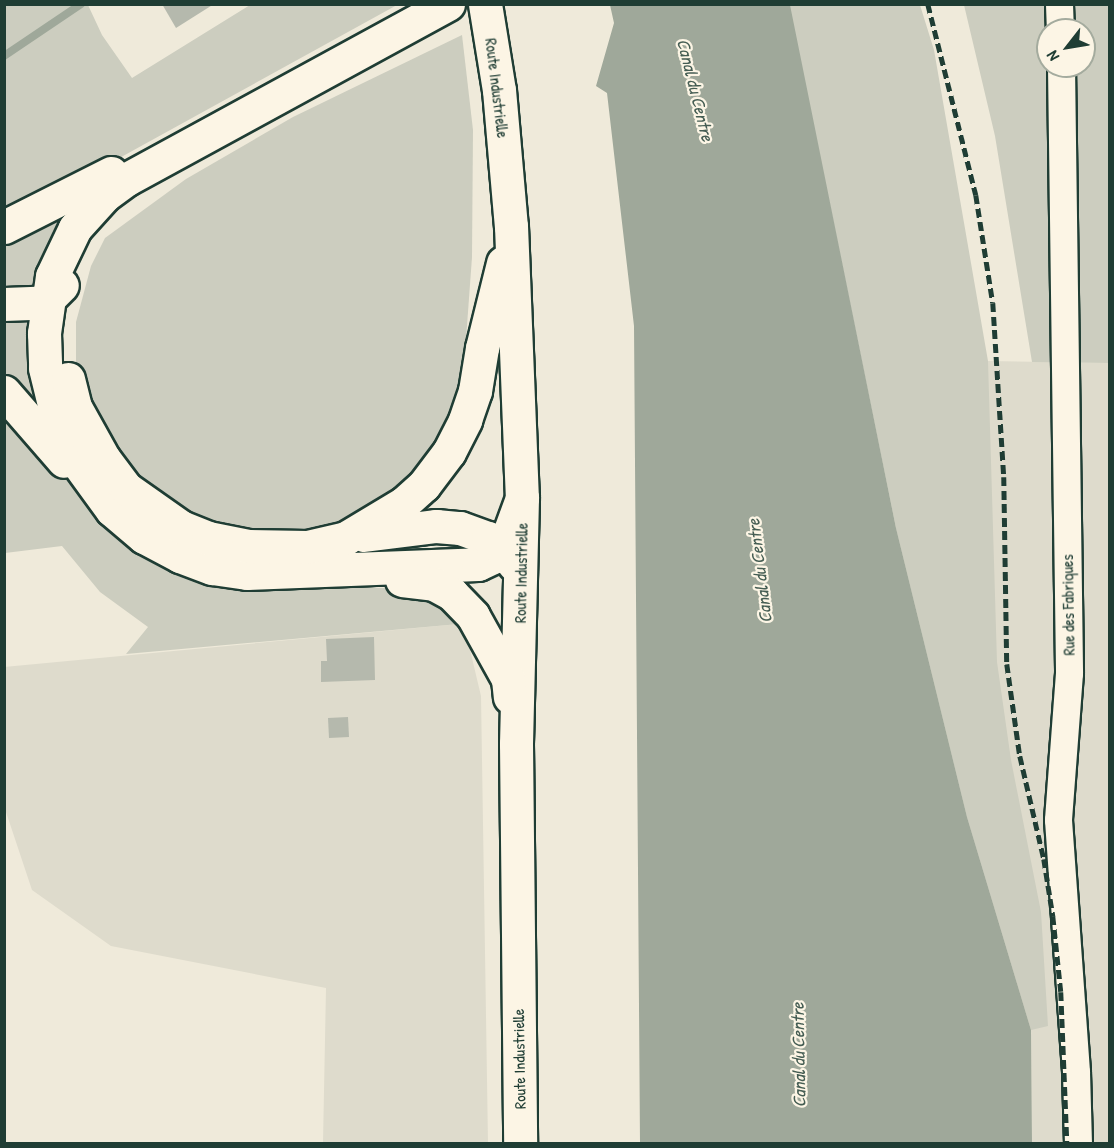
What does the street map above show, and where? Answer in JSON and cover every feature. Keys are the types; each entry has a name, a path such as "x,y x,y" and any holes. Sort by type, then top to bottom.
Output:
{"main road":[{"path":"448,4 127,179 88,211 61,252 52,276 44,333 45,368 52,404 61,433 77,462 112,510 144,537 180,556 212,568 247,573 408,580 434,584 452,594 473,616 508,679 516,744"},
{"name":"Route Industrielle","path":"485,4 499,90 511,226 522,498 522,577 516,744 520,1143"},
{"path":"4,227 142,158 212,117 262,105"},
{"path":"4,304 37,303 49,298 77,271 98,232 121,204 206,135"},
{"path":"346,538 404,503 424,485 448,452 465,420 475,391 482,348 511,226"},
{"path":"77,271 64,347 68,383 86,430 127,489 181,527 208,538 248,546 279,548 308,547 346,538 436,526 469,531 488,538 501,548 522,577"},
{"path":"4,392 66,464 102,497"},
{"path":"247,573 478,564 493,557 507,539 522,498"}],"street":[{"name":"Rue des Fabriques","path":"1061,78 1069,673 1058,820 1076,1072 1078,1143"}],"shaded area":[{"path":"5,5 88,5 102,35 132,78 250,5 397,5 25,210 5,218"},
{"path":"789,5 920,5 934,50 988,361 997,662 1011,760 1041,912 1048,1026 1031,1030 967,817 896,528"},
{"path":"964,5 1109,5 1109,363 1032,362 995,136"},
{"path":"462,35 473,130 472,257 461,408 410,486 312,537 212,530 121,468 76,375 76,322 91,266 105,238 186,179 293,117"},
{"path":"80,198 35,287 5,296 5,244"},
{"path":"33,314 47,420 5,378 4,315"},
{"path":"988,361 1109,363 1109,1143 1032,1143 1031,1030 967,817 896,528"},
{"path":"4,406 89,506 250,588 410,588 450,613 459,624 126,654 148,627 100,592 62,546 5,553"},
{"path":"459,624 467,637 481,696 488,1143 323,1143 326,988 111,946 32,890 5,809 4,667"}],"water":[{"name":"Canal du Centre","path":"610,5 790,5 896,528 967,817 1031,1030 1032,1143 640,1143 634,326 607,93 596,86 614,23"}],"building":[{"path":"162,4 214,4 176,28"},
{"path":"374,637 375,680 321,682 321,661 327,661 326,639"},
{"path":"348,717 349,737 329,738 328,718"}],"waterway":[{"path":"4,56 81,4"}],"railway":[{"path":"928,4 976,195 993,303 1004,477 1007,664 1020,756 1044,859 1053,916 1061,992 1067,1144"}]}
